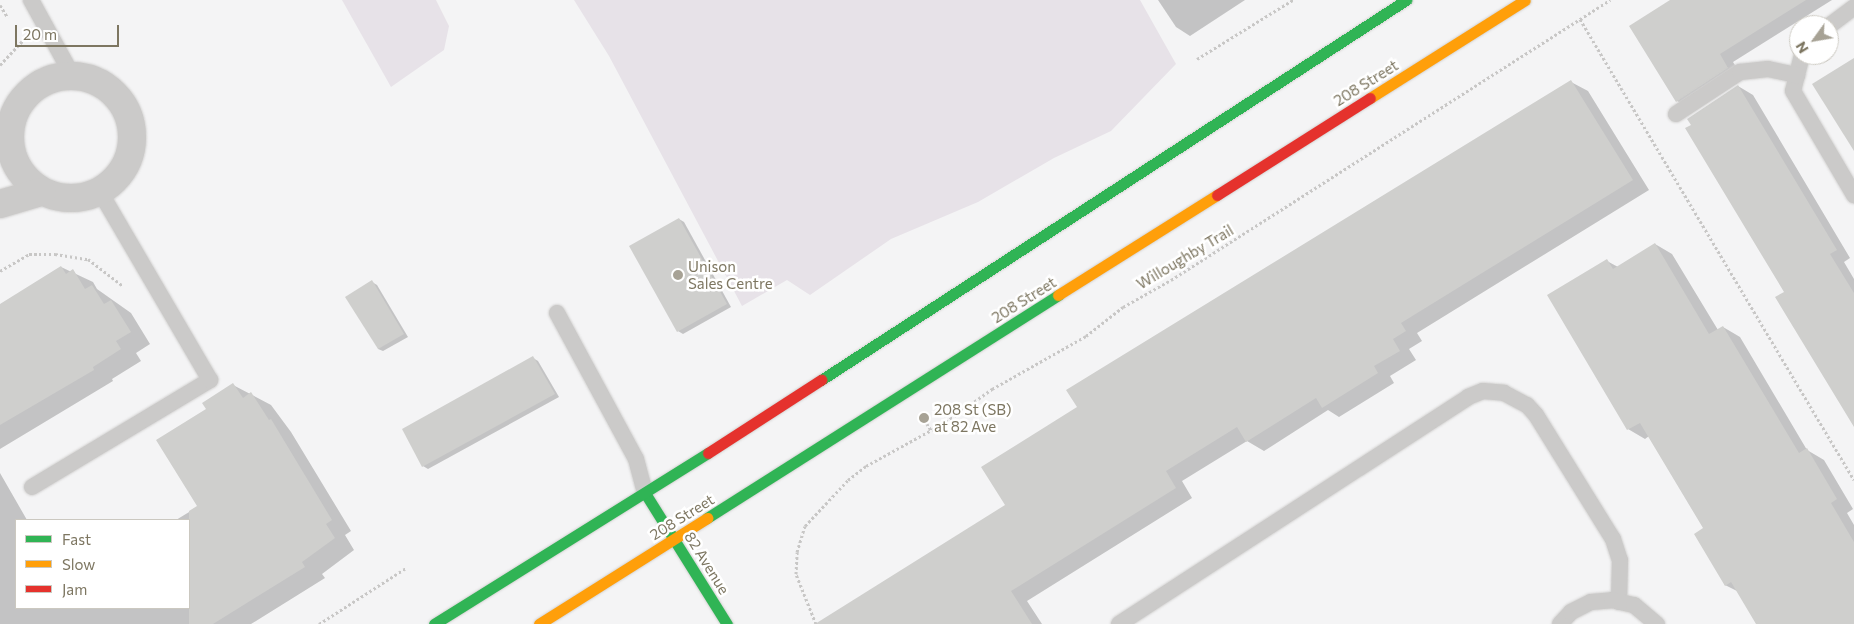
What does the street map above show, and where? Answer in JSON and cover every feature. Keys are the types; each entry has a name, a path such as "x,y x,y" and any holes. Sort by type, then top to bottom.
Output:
{"main road":[{"path":"434,624 645,493 1406,0"},
{"name":"208 Street","path":"539,624 675,540 1525,0"},
{"name":"82 Avenue","path":"645,493 727,624"}],"street":[{"path":"72,75 92,79 110,89 124,104 131,123 132,144 127,163 116,180 100,192 80,199 60,198 41,192 25,178 5,146 11,121 19,102 34,88 52,78 72,75"},
{"path":"0,204 41,192"}],"lane":[{"path":"31,0 72,75"},
{"path":"1839,18 1854,7"},
{"path":"1800,65 1793,91 1854,195"},
{"path":"1676,114 1740,72 1768,69 1797,75"},
{"path":"32,487 210,380 100,192"},
{"path":"557,313 636,459 645,493"},
{"path":"1119,624 1468,396 1482,391 1504,393 1527,405 1536,415 1613,539 1620,560 1619,602"},
{"path":"1560,624 1571,612 1591,602 1619,602 1634,605 1657,624"}],"path":[{"path":"1197,59 1293,0"},
{"name":"Willoughby Trail","path":"816,624 796,574 797,552 806,526 831,494 866,466 931,430 992,389 1086,336 1123,307 1180,275 1610,0"},
{"path":"1580,19 1854,480"},
{"path":"0,64 23,43"},
{"path":"0,270 29,254 88,259 124,286 129,294"},
{"path":"924,418 931,430"},
{"path":"320,624 406,568"}],"shaded area":[{"path":"342,0 436,0 449,26 444,50 391,87"},
{"path":"574,0 1140,0 1176,64 1111,131 1054,158 978,202 891,239 810,295 787,280 742,306 609,56"}],"building":[{"path":"1670,0 1806,0 1720,54 1728,68 1676,102 1629,26"},
{"path":"1854,58 1854,151 1812,84"},
{"path":"1571,80 1633,180 1401,323 1406,331 1393,339 1400,351 1374,366 1378,373 1322,408 1316,398 1246,442 1237,427 1166,471 1176,488 1011,591 1032,624 815,624 1005,505 981,467 1077,407 1066,390"},
{"path":"1738,85 1837,250 1830,254 1854,293 1854,427 1775,297 1784,292 1685,128 1691,125 1687,119"},
{"name":"Unison Sales Centre","path":"679,218 727,304 677,332 629,246"},
{"path":"1655,243 1709,334 1723,326 1799,453 1807,448 1837,499 1831,503 1854,542 1854,624 1756,624 1731,582 1725,586 1694,534 1703,528 1640,423 1627,430 1547,295 1607,259 1613,269"},
{"path":"61,266 66,274 73,269 85,289 92,285 104,304 111,300 131,332 116,341 121,349 93,367 94,370 0,425 0,304"},
{"path":"372,280 404,334 378,349 345,297"},
{"path":"533,356 555,394 422,467 402,429"},
{"path":"233,383 243,398 251,392 269,420 271,419 332,520 326,524 335,538 302,562 305,567 213,624 189,624 189,511 197,506 156,440 206,409 202,403"}],"traffic: fast":[{"path":"821,380 1406,0"},
{"path":"707,518 1058,295"},
{"path":"434,624 708,453"},
{"path":"645,493 727,624"}],"traffic: slow":[{"path":"1370,98 1525,0"},
{"path":"1058,295 1217,195"},
{"path":"539,624 707,518"}],"traffic: jam":[{"path":"1217,195 1370,98"},
{"path":"708,453 821,380"}],"place":[{"name":"Unison Sales Centre","path":"678,275"},
{"name":"208 St (SB) at 82 Ave","path":"924,418"}]}
